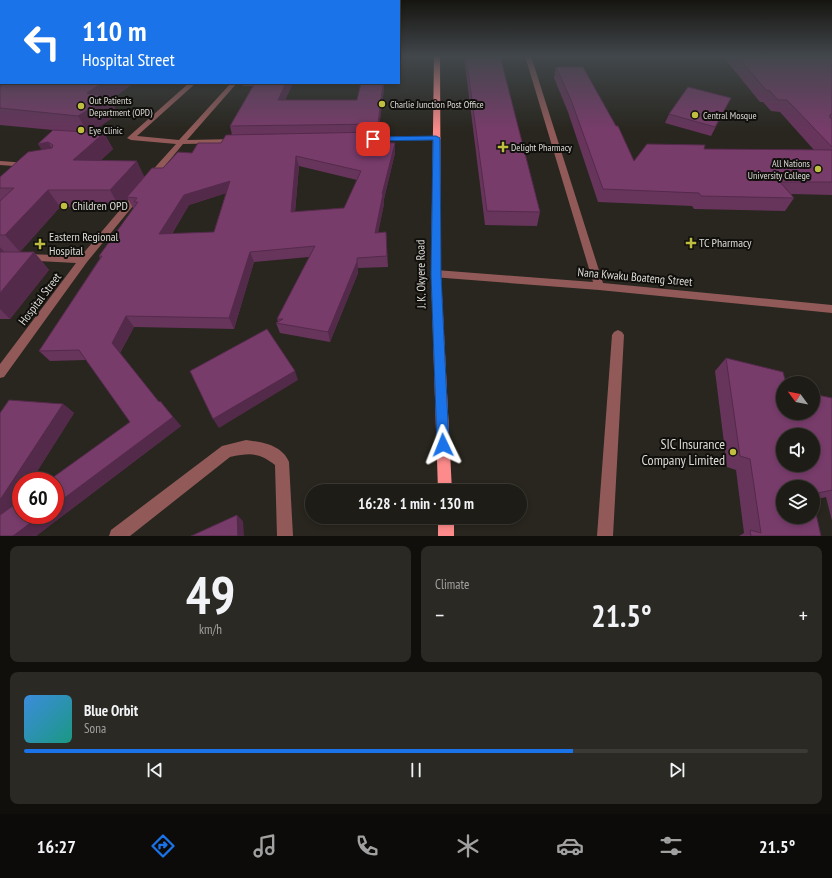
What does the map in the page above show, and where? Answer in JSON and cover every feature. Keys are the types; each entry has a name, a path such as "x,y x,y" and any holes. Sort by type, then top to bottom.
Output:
{"main road":[{"name":"J. K. Okyere Road","path":"437,81 436,274 445,484"},
{"path":"446,524 446,536"}],"street":[{"path":"536,81 599,286"},
{"path":"192,84 131,138 181,142 245,141"},
{"name":"Hospital Street","path":"0,373 84,260 181,142 233,84"},
{"path":"357,139 436,138"},
{"path":"0,163 38,166"},
{"path":"0,256 84,260"},
{"name":"Nana Kwaku Boateng Street","path":"436,274 599,286 832,309"},
{"path":"605,536 618,335"},
{"path":"117,536 228,451 246,447 266,450 282,462 285,536"}],"building":[{"path":"469,81 506,81 540,212 487,211"},
{"path":"562,81 591,81 616,126 618,126 634,161 647,144 705,145 704,149 832,150 832,182 780,182 794,198 701,196 699,193 603,189 571,100"},
{"path":"758,81 832,81 832,114 830,115 830,118 832,118 832,147 787,100 778,100 770,91 766,90"},
{"path":"4,84 100,84 87,93 109,97 78,116 0,108 0,87"},
{"path":"254,84 286,84 278,100 357,100 361,84 383,84 378,124 230,126"},
{"path":"688,87 731,98 715,127 669,114"},
{"path":"53,130 104,133 73,160 137,161 110,190 48,190 5,235 0,235 0,201 14,188 0,188 0,177 28,152 52,148 53,145 48,142 38,144"},
{"path":"377,132 375,142 395,143 382,194 375,233 386,232 387,256 357,258 357,262 328,332 276,323 283,319 277,319 315,246 250,252 229,318 126,316 112,343 159,402 160,401 173,417 64,498 64,472 61,472 130,422 79,350 39,351 102,256 99,256 138,202 134,202 137,198 127,197 152,168 163,168 178,152 192,153 198,143 221,143 226,135","holes":["296,156 361,171 344,208 291,212","230,181 214,232 159,234 184,195"]},
{"path":"0,252 34,252 0,293"},
{"path":"267,329 295,371 213,419 190,371"},
{"path":"726,358 783,372 784,376 776,376 776,420 820,420 820,395 832,398 832,490 820,493 820,480 776,480 776,524 818,524 821,536 751,536 750,530 761,533 750,459 740,456"},
{"path":"9,400 63,404 18,472 12,472 12,482 0,500 0,413"},
{"path":"12,506 12,524 29,524 13,536 0,536 0,515"},
{"path":"237,515 238,536 191,536"}],"place":[{"name":"Charlie Junction Post Office","path":"382,104"},
{"name":"Out Patients Department (OPD)","path":"81,106"},
{"name":"Central Mosque","path":"695,115"},
{"name":"Eye Clinic","path":"81,130"},
{"name":"Delight Pharmacy","path":"503,147"},
{"name":"All Nations University College","path":"818,169"},
{"name":"Children OPD","path":"64,206"},
{"name":"TC Pharmacy","path":"691,243"},
{"name":"Eastern Regional Hospital","path":"40,244"},
{"name":"SIC Insurance Company Limited","path":"733,452"}],"route":[{"path":"373,139 436,138 436,274 443,445"}]}
